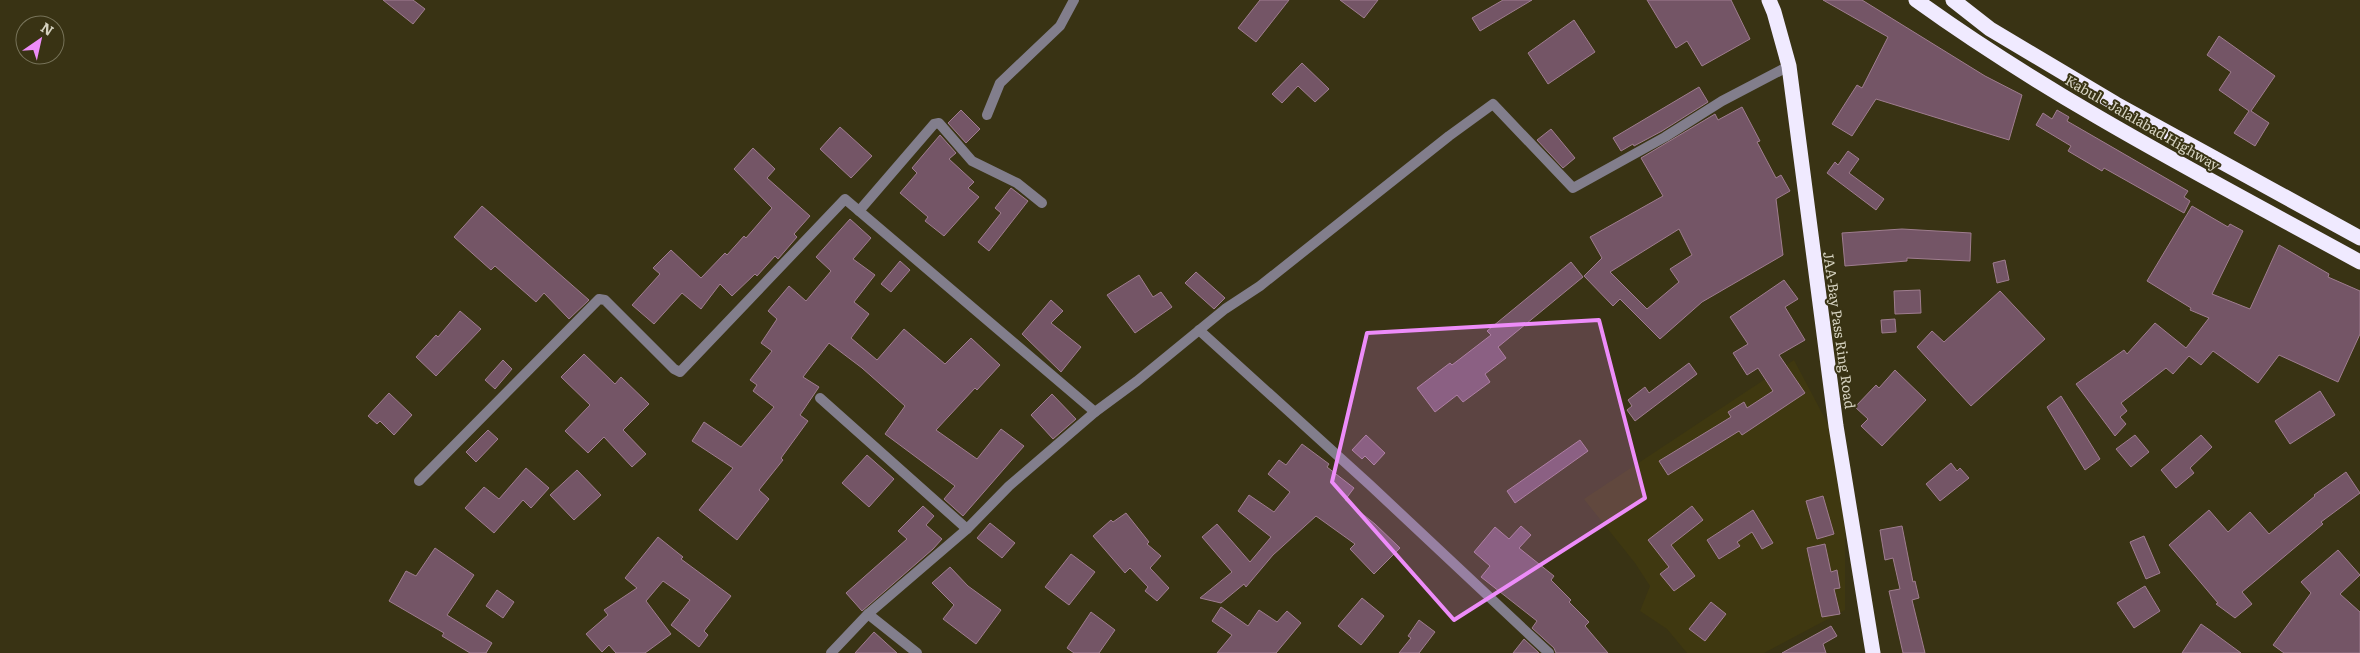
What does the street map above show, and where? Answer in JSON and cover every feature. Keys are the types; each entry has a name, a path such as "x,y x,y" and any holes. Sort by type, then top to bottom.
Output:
{"highway":[{"name":"Kabul - Jalalabad Highway","path":"1916,0 1976,44 2104,122 2360,262"},
{"name":"Kabul - Jalalabad Highway","path":"1953,0 1990,29 2116,104 2360,238"},
{"name":"JAA-Bay Pass Ring Road","path":"1774,4 1789,66 1836,426 1873,653"},
{"path":"2104,122 2116,104"}],"street":[{"path":"987,115 1000,83 1060,26 1074,0"},
{"path":"831,653 868,614 967,529 1009,486 1095,412 1225,309 1260,286 1449,136 1493,104 1573,188 1665,137 1722,101 1789,66"},
{"path":"859,211 934,124 938,123 972,161 1017,183 1042,203"},
{"path":"419,481 594,301 599,299 605,300 674,369 680,372 843,200 848,199 859,211 1095,412"},
{"path":"1199,330 1370,485 1549,653"},
{"path":"820,398 967,529"},
{"path":"868,614 917,653"}],"highlighted area":[{"path":"1599,320 1645,498 1454,620 1332,482 1367,333"}],"shaded area":[{"path":"1794,360 1831,430 1845,505 1845,610 1764,653 1687,653 1667,629 1640,611 1650,586 1635,563 1584,499"}],"building":[{"path":"383,0 413,0 425,9 413,24"},
{"path":"1260,0 1289,0 1256,42 1238,28"},
{"path":"1340,0 1378,0 1364,18"},
{"path":"1503,0 1532,0 1480,31 1472,18"},
{"path":"1647,0 1731,0 1750,39 1702,66 1687,41 1676,48"},
{"path":"1823,0 1862,0 1985,76 2022,95 2009,140 1876,99 1852,136 1832,124 1857,85 1862,88 1888,37"},
{"path":"1574,20 1595,52 1548,84 1528,53"},
{"path":"2219,36 2275,76 2251,111 2269,123 2255,146 2234,133 2249,111 2219,90 2231,72 2207,55"},
{"path":"1302,63 1329,89 1315,102 1298,86 1282,103 1272,94"},
{"path":"1699,87 1708,102 1662,131 1621,151 1613,138"},
{"path":"1742,107 1760,141 1757,142 1776,178 1781,175 1790,191 1776,199 1783,255 1702,302 1660,339 1620,299 1613,306 1584,276 1602,258 1590,237 1663,196 1641,158 1715,114 1718,120","holes":["1679,229 1692,255 1670,269 1679,282 1647,309 1610,272"]},
{"path":"961,110 980,129 966,143 948,123"},
{"path":"2057,110 2069,117 2067,121 2188,191 2184,197 2190,201 2184,213 2104,168 2102,171 2068,151 2071,146 2036,125 2043,113 2052,119"},
{"path":"840,127 872,156 851,178 820,149"},
{"path":"1551,129 1575,158 1563,168 1537,140"},
{"path":"940,135 956,153 949,159 974,182 968,188 979,197 944,236 925,221 928,217 900,193 917,173 912,168"},
{"path":"753,148 775,169 767,178 810,216 794,234 797,237 778,259 775,256 757,276 755,274 732,296 720,284 701,309 682,293 654,324 632,305 660,274 653,268 671,250 701,278 725,253 727,255 744,236 746,238 772,208 734,169"},
{"path":"1848,151 1859,159 1849,173 1884,199 1876,210 1827,173 1835,162 1838,165"},
{"path":"1011,188 1028,201 989,251 978,242 1001,213 995,208"},
{"path":"482,206 589,300 569,319 544,293 536,302 495,266 491,270 454,237"},
{"path":"2192,206 2228,227 2230,224 2243,231 2212,294 2250,309 2279,245 2329,274 2328,277 2360,291 2360,334 2338,382 2279,355 2258,383 2213,351 2201,365 2189,356 2173,374 2166,368 2121,403 2127,411 2120,417 2126,424 2115,436 2076,384 2124,350 2127,354 2155,323 2186,348 2209,318 2190,310 2191,308 2147,281"},
{"path":"850,219 871,238 853,259 875,275 854,302 869,314 851,338 877,360 904,329 945,364 971,338 1000,365 977,390 975,388 936,430 977,459 1001,429 1024,446 963,516 944,499 955,486 885,434 905,406 862,368 829,343 803,377 819,387 800,415 808,421 781,458 783,460 759,490 769,499 737,540 699,510 733,468 692,441 704,422 741,447 774,407 753,391 757,385 750,380 772,351 761,343 777,319 768,311 789,286 806,301 831,271 816,257"},
{"path":"1902,229 1971,233 1970,261 1907,258 1907,261 1845,266 1842,233"},
{"path":"2005,260 2009,280 1997,283 1993,263"},
{"path":"900,261 910,270 891,292 881,284"},
{"path":"1571,262 1583,277 1498,347 1506,358 1485,374 1490,382 1463,402 1457,395 1435,412 1417,388 1450,363 1452,365 1491,335 1487,331"},
{"path":"1196,272 1225,298 1214,309 1185,283"},
{"path":"1139,275 1153,297 1161,292 1172,307 1135,333 1107,295"},
{"path":"1784,280 1798,299 1785,307 1805,340 1779,355 1805,393 1742,435 1739,431 1668,475 1659,461 1731,417 1728,412 1744,402 1747,408 1773,391 1758,368 1747,375 1733,353 1748,344 1730,317"},
{"path":"1920,290 1921,313 1895,314 1894,291"},
{"path":"2000,291 2045,339 1971,406 1917,347 1932,331 1944,342"},
{"path":"1051,300 1063,311 1051,323 1081,347 1061,372 1022,334"},
{"path":"460,311 481,329 436,376 416,357 436,335 438,337"},
{"path":"1895,319 1896,332 1882,333 1881,320"},
{"path":"584,354 615,384 621,377 649,404 623,430 646,454 632,467 604,437 588,453 565,431 590,405 561,377"},
{"path":"503,360 512,369 495,389 485,380"},
{"path":"1689,363 1697,374 1635,421 1627,410 1632,406 1628,400 1645,387 1649,393"},
{"path":"1895,370 1926,400 1882,446 1861,426 1868,419 1855,407 1876,385 1879,388"},
{"path":"2320,391 2335,415 2290,444 2275,421"},
{"path":"389,393 412,415 394,435 380,421 377,424 368,416"},
{"path":"1052,394 1076,419 1053,439 1031,415"},
{"path":"2061,396 2100,459 2085,470 2047,407"},
{"path":"488,430 498,439 476,462 466,452"},
{"path":"1366,435 1385,453 1374,465 1365,456 1362,459 1352,450"},
{"path":"2135,435 2149,452 2131,467 2116,449"},
{"path":"2201,435 2212,447 2190,468 2194,473 2176,488 2161,470"},
{"path":"1580,440 1588,451 1515,503 1507,491"},
{"path":"1302,444 1329,464 1327,467 1354,488 1345,500 1375,524 1400,548 1374,574 1350,549 1355,544 1316,516 1273,555 1246,587 1244,584 1221,603 1200,598 1232,572 1202,537 1217,524 1250,562 1271,537 1238,511 1249,495 1274,512 1290,492 1268,474 1279,460 1286,465"},
{"path":"867,455 894,479 869,507 842,483"},
{"path":"1951,463 1957,471 1960,468 1969,478 1940,501 1926,484"},
{"path":"526,468 549,488 531,508 523,500 494,533 465,508 484,487 499,499"},
{"path":"577,470 601,495 574,520 550,495"},
{"path":"2346,472 2360,493 2321,522 2323,524 2242,592 2252,604 2235,618 2216,604 2218,603 2169,545 2209,510 2228,532 2250,512 2269,534 2314,495"},
{"path":"1823,496 1834,534 1817,539 1806,501"},
{"path":"923,506 934,516 926,525 942,539 862,611 846,593 907,539 898,531"},
{"path":"1692,506 1703,520 1671,545 1695,576 1674,591 1660,574 1669,567 1648,540"},
{"path":"1753,510 1773,543 1762,549 1752,532 1737,542 1740,546 1719,559 1707,540"},
{"path":"1126,513 1149,542 1147,544 1161,556 1150,568 1169,588 1157,601 1145,591 1148,587 1130,568 1125,573 1093,536 1111,520 1113,522"},
{"path":"990,523 1015,543 1002,558 977,538"},
{"path":"1521,526 1531,535 1519,548 1554,576 1551,580 1589,622 1585,626 1608,653 1556,653 1554,648 1532,628 1537,621 1481,577 1490,566 1474,552 1495,527 1509,539"},
{"path":"1902,526 1913,582 1915,581 1919,598 1912,600 1925,653 1903,653 1889,591 1900,589 1893,558 1885,560 1880,530"},
{"path":"2144,536 2160,573 2146,579 2130,542"},
{"path":"658,537 683,557 681,559 731,596 704,631 708,635 699,647 671,625 690,600 663,581 646,601 671,634 645,653 616,653 609,645 602,652 586,634 608,615 604,610 637,588 625,578"},
{"path":"1825,544 1831,572 1837,570 1840,588 1834,589 1840,614 1822,617 1807,548"},
{"path":"435,548 474,575 447,615 492,643 486,653 470,653 442,636 444,633 389,601 406,571 416,576"},
{"path":"2338,550 2360,575 2340,594 2360,612 2360,653 2284,653 2273,645 2311,593 2301,582"},
{"path":"1071,554 1095,572 1069,605 1045,587"},
{"path":"950,567 968,586 1001,610 976,644 943,619 954,605 932,583"},
{"path":"2145,586 2160,611 2134,628 2117,603"},
{"path":"497,590 514,602 503,618 486,606"},
{"path":"1362,598 1384,616 1361,645 1338,626"},
{"path":"1711,602 1726,614 1705,641 1689,629"},
{"path":"1221,607 1248,626 1259,610 1277,622 1287,611 1301,623 1276,653 1217,653 1232,635 1212,621"},
{"path":"1091,612 1115,630 1099,653 1074,653 1067,648"},
{"path":"1419,620 1435,632 1419,653 1399,653 1411,638 1408,636"},
{"path":"2201,624 2211,631 2241,653 2182,653"},
{"path":"1831,626 1837,636 1823,644 1826,653 1782,653"},
{"path":"874,632 897,653 855,653"},
{"path":"1524,639 1539,653 1513,653"}]}
